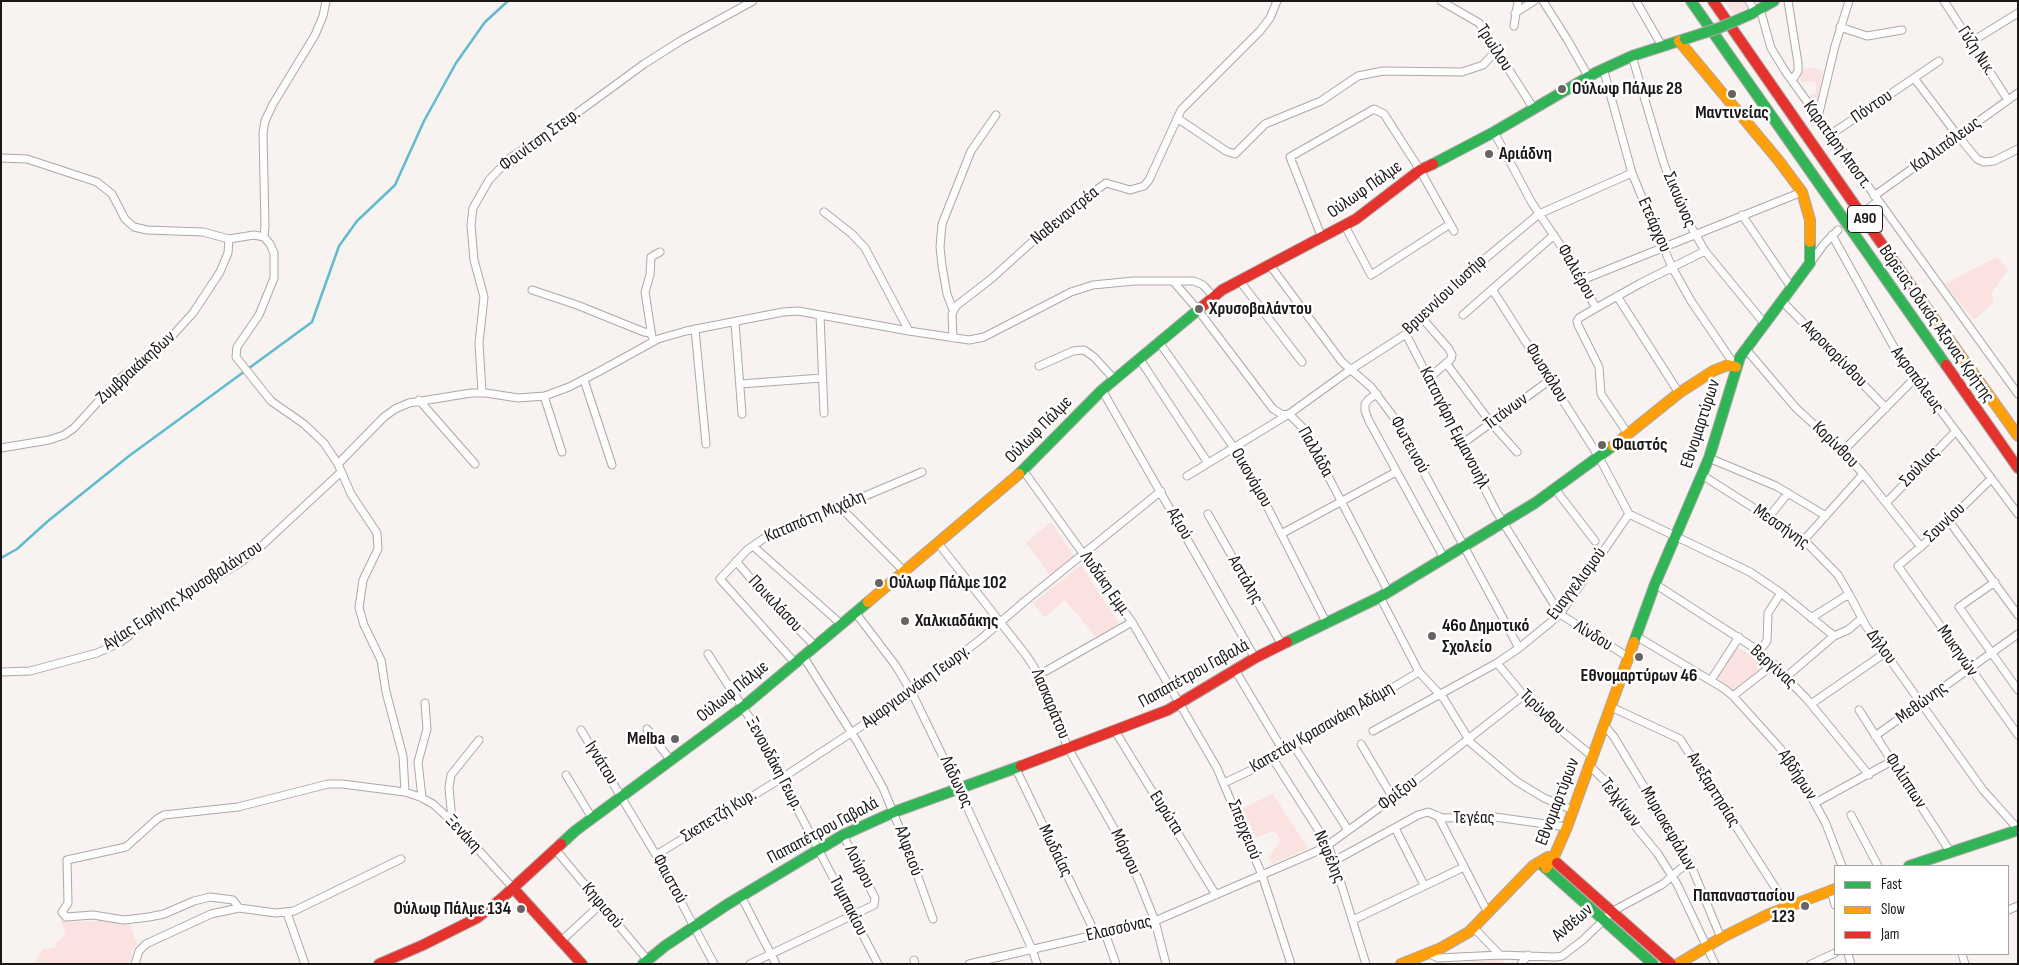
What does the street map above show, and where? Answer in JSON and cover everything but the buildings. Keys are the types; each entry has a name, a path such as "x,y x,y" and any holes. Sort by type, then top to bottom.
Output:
{"main road":[{"name":"Βόρειος Οδικός Άξονας Κρήτης","path":"1691,1 2018,468"},
{"name":"Βόρειος Οδικός Άξονας Κρήτης","path":"1713,1 1910,285 2018,436"},
{"name":"Ούλωφ Πάλμε","path":"379,964 397,960 470,923 486,912 592,818 744,706 1023,470 1114,379 1214,296 1239,280 1344,226 1420,170 1494,132 1603,68 1632,56 1720,28 1756,12 1774,1"},
{"path":"1682,40 1802,192 1810,220 1810,263"},
{"name":"Εθνομαρτύρων","path":"1653,964 1543,865 1552,858 1567,827 1655,584 1709,458 1736,367 1745,348 1810,263"},
{"name":"Παπαπέτρου Γαβαλά","path":"647,962 695,926 741,896 843,835 894,812 1116,731 1179,704 1255,658 1384,595 1464,544 1525,510 1599,457 1679,393 1713,371 1728,365 1736,367"},
{"path":"1999,441 2018,479"},
{"path":"1916,865 1929,863 1951,852 2018,829"},
{"name":"Εθνομαρτύρων","path":"1552,858 1671,964"},
{"path":"1401,964 1428,953 1474,928 1488,913 1543,865"},
{"path":"513,888 582,964"},
{"path":"1678,964 1721,938 1787,906 1833,889"}],"street":[{"path":"264,237 263,133 265,120 315,35 323,16 326,1"},
{"name":"Φοινίτση Στεφ.","path":"482,392 479,343 484,297 474,260 471,225 475,203 489,180 510,158 577,113 644,64 682,40 753,1"},
{"name":"Ναθεναντρέα","path":"953,310 991,279 1052,224 1099,187 1108,183 1130,190 1144,186 1149,180 1177,118 1185,106 1260,32 1270,18 1277,1"},
{"name":"Τρωίλου","path":"1441,1 1479,23 1534,109"},
{"path":"1514,26 1518,1"},
{"path":"1515,13 1534,1"},
{"path":"1543,1 1588,76"},
{"path":"1636,1 1662,46"},
{"name":"Καρατάρη Αποστ.","path":"1749,1 1756,12 1771,48 1792,81 2018,394"},
{"path":"1788,1 1798,63 1798,71 1792,81"},
{"path":"1818,117 1840,28 1849,1"},
{"name":"Γύζη Νικ.","path":"1944,1 2008,100"},
{"path":"1970,42 2018,13"},
{"path":"1840,28 1867,36 1902,30"},
{"path":"1177,118 1226,151 1235,154 1265,124 1321,101 1358,76 1383,71 1462,72 1483,65 1496,52"},
{"name":"Σικυώνος","path":"1632,56 1670,182 1694,236 1764,323"},
{"name":"Πόντου","path":"1830,135 1939,61"},
{"name":"Ετεάρχου","path":"1603,68 1632,173 1672,267 1702,318 1736,367"},
{"path":"1914,78 1972,154 1984,162 1998,160 2018,149"},
{"name":"Καλλιπόλεως","path":"1869,208 1876,199 2018,93"},
{"path":"1322,238 1290,157 1371,110 1378,110 1384,114 1420,170 1452,228 1371,275 1344,226"},
{"path":"953,338 953,310 944,279 940,247 942,224 971,151 996,115"},
{"name":"Φαλιέρου","path":"1494,132 1539,214 1582,280 1596,308 1579,318 1577,321 1578,325 1599,367 1600,394 1628,434"},
{"path":"1,158 27,160 97,182 112,194 125,219 134,227 147,230 199,232 229,239 254,235 264,237 270,244 274,253 274,278 259,315 236,350 238,361 271,401 311,429 324,443 338,464 352,494 378,538 376,552 362,587 359,608 364,625 381,660 386,692 403,756 405,792"},
{"name":"Βρυεννίου Ιωσήφ","path":"1186,476 1290,414 1350,370 1406,334 1462,277 1539,214 1632,173"},
{"path":"1582,280 1802,192"},
{"path":"824,212 852,234 865,248 909,331"},
{"path":"1742,215 1791,287"},
{"path":"1810,263 1838,230"},
{"path":"1463,316 1554,235"},
{"name":"Ακροπόλεως","path":"1832,235 1880,325 1915,378 2018,514"},
{"name":"Ζυμβρακάκηδων","path":"1,448 49,440 64,435 74,428 126,373 172,336 193,313 220,272 228,253 229,239"},
{"path":"1596,308 1705,251"},
{"path":"652,341 645,292 650,275 651,257 660,252"},
{"name":"Φωτεινού","path":"1269,264 1336,354 1350,370 1371,386 1404,433 1519,648"},
{"path":"1239,280 1302,362"},
{"path":"338,464 388,414 399,406 419,400 482,392 518,398 544,396 584,380 652,341 695,330 791,311 969,340 984,337 1084,287 1134,281 1198,282 1214,296"},
{"name":"Παλλάδα","path":"1173,281 1198,310 1273,409 1283,415 1290,414 1303,428 1341,502 1384,595"},
{"name":"Φωσκόλου","path":"1492,289 1599,457 1629,514"},
{"path":"532,290 644,332 651,332"},
{"path":"1617,296 1679,393"},
{"name":"Ακροκορίνθου","path":"1781,300 1886,408"},
{"path":"820,315 824,413"},
{"path":"1422,318 1450,351 1452,357 1428,379"},
{"path":"735,323 742,414"},
{"path":"695,330 706,444"},
{"name":"Κατσιγάρη Εμμανουήλ","path":"1406,334 1503,522 1560,614"},
{"name":"Οικονόμου","path":"1159,342 1233,447 1281,534 1327,624"},
{"name":"Κορίνθου","path":"1745,348 1796,408 1843,451 1921,547"},
{"path":"1039,366 1073,351 1084,350 1094,357 1114,379"},
{"path":"1139,358 1208,463"},
{"path":"1446,363 1491,423 1517,452"},
{"path":"740,384 822,378"},
{"path":"1843,451 1915,378"},
{"path":"584,380 612,465"},
{"name":"Τιτάνων","path":"1462,444 1550,380"},
{"name":"Αξιού","path":"1102,390 1255,658"},
{"path":"1377,394 1365,404 1365,410 1396,472 1444,558"},
{"path":"544,396 562,452"},
{"path":"419,400 475,464"},
{"name":"Σούλιας","path":"1886,503 1955,432"},
{"path":"1709,458 1788,493 1826,516"},
{"name":"Λυδάκη Εμμ.","path":"1023,470 1132,622 1179,704"},
{"name":"Αγίας Ειρήνης Χρυσοβαλάντου","path":"1,672 30,671 96,653 119,642 130,635 144,620 158,610 230,569 255,552 342,472"},
{"name":"Καταπότη Μιχάλη","path":"720,579 753,546 770,536 922,472"},
{"path":"1281,534 1396,472"},
{"path":"1804,540 1863,474"},
{"name":"Μεσσήνης","path":"1702,475 1804,540 1838,576 1850,594 1861,619"},
{"name":"Σουνίου","path":"1898,566 1949,521 1991,479"},
{"path":"1555,489 1595,541"},
{"name":"Αμαργιαννάκη Γεωργ.","path":"782,778 912,693 1161,491"},
{"path":"1769,517 1788,493"},
{"path":"840,507 904,571"},
{"name":"Αστάλης","path":"1208,514 1282,645"},
{"path":"1629,514 1750,572 1781,593 1834,636 1786,677"},
{"name":"Ευαγγελισμού","path":"1373,731 1497,663 1519,648 1560,614 1629,514"},
{"path":"1949,521 2018,615"},
{"name":"Λασκαράτου","path":"938,543 1026,654 1039,675 1068,748"},
{"path":"753,546 841,624"},
{"name":"Ποικιλάσου","path":"736,561 763,593 815,646"},
{"name":"Μυκηνών","path":"1898,566 2018,735"},
{"name":"Αλφειού","path":"720,579 799,660 852,734 872,766 894,812 933,919"},
{"path":"1995,582 1959,607 2018,690"},
{"name":"Βεργίνας","path":"1655,584 1759,651 1774,664 1811,704 1869,775"},
{"path":"1759,651 1767,642 1768,612 1781,593"},
{"path":"1811,618 1850,594"},
{"path":"1384,595 1419,672 1441,694 1468,739 1480,752 1516,781 1544,798 1573,810"},
{"name":"Λάδωνος","path":"855,612 896,666 912,693 959,788 1032,948 1037,964"},
{"name":"Λίνδου","path":"1560,614 1628,657"},
{"name":"Δήλου","path":"1834,636 1848,630 1861,619 1983,790 2018,829"},
{"path":"1039,675 1132,622"},
{"name":"Μεθώνης","path":"1875,736 2018,634"},
{"path":"1636,636 1711,680 1738,637"},
{"path":"1811,704 1886,653"},
{"name":"Ξενουδάκη Γεωρ.","path":"708,654 744,706 818,849"},
{"name":"Τιρύνθου","path":"1497,663 1523,696 1591,761"},
{"path":"1733,696 1774,664"},
{"path":"1235,670 1284,752"},
{"name":"Καπετάν Κρασανάκη Αδάμη","path":"1224,783 1273,759 1419,672"},
{"name":"Αβδήρων","path":"1711,680 1733,696 1780,748 1815,803 1826,824 1842,865"},
{"name":"Φρίξου","path":"1262,875 1328,845 1393,798 1523,696"},
{"path":"422,798 418,762 427,729 425,703"},
{"name":"Σπερχειού","path":"1179,704 1224,783 1262,875 1291,964"},
{"name":"Ανεξαρτησίας","path":"1611,707 1680,739 1787,906"},
{"name":"Φιλίππων","path":"1859,710 1951,852"},
{"name":"Μυριοκεφάλων","path":"1604,725 1614,737 1690,864 1721,938"},
{"path":"647,729 670,761"},
{"name":"Ιγνάτου","path":"581,730 622,796"},
{"name":"Ευρώτα","path":"1116,731 1216,895"},
{"path":"452,820 449,788 450,775 479,740"},
{"path":"1362,744 1393,798"},
{"name":"Νεφέλης","path":"1294,746 1348,830"},
{"name":"Μόρνου","path":"1068,748 1116,832 1155,921 1166,964"},
{"name":"Νεφέλης","path":"1273,759 1328,845 1366,964"},
{"name":"Τελχίνων","path":"1591,761 1626,814 1653,845 1672,876 1715,964"},
{"path":"1815,803 1892,761"},
{"name":"Μωδαίας","path":"1015,767 1096,935"},
{"path":"566,775 592,818"},
{"name":"Σκεπετζή Κυρ.","path":"656,855 782,778"},
{"name":"Ξενάκη","path":"240,908 233,900 220,896 194,901 164,914 141,918 124,920 93,915 66,917 62,912 68,903 67,860 126,847 135,841 157,819 168,814 248,806 333,784 405,792 422,798 452,820 513,888"},
{"name":"Φαιστού","path":"622,796 695,926 714,964"},
{"name":"Τεγέας","path":"1334,861 1425,812 1446,818 1495,817 1567,827"},
{"path":"1851,815 1877,865"},
{"path":"1438,816 1488,913"},
{"path":"1395,828 1424,885"},
{"name":"Λούρου","path":"843,835 876,901 872,908 853,916"},
{"name":"Κηφισού","path":"555,849 647,962"},
{"name":"Τυμπακίου","path":"818,849 878,964"},
{"path":"135,964 139,951 148,943 211,914 240,908 276,914 287,913 307,906 401,859"},
{"name":"Ανθέων","path":"1428,953 1438,958 1462,961 1500,954 1562,956 1583,940 1612,911 1658,887 1680,868 1690,864"},
{"path":"1353,920 1464,867"},
{"name":"Ελασσόνας","path":"969,964 1155,921 1262,875"},
{"path":"741,896 776,964"},
{"path":"561,941 600,905"},
{"path":"287,913 305,964"},
{"path":"750,964 853,916"},
{"path":"1474,928 1500,954"},
{"path":"1105,934 1116,964"},
{"path":"1811,964 1834,953"},
{"path":"1521,964 1528,955"},
{"path":"1551,964 1556,957"}],"shaded area":[{"path":"1724,1 1744,1 1747,8 1733,14"},
{"path":"1812,68 1823,71 1816,106 1808,97 1816,93 1816,82 1801,82 1799,69"},
{"path":"1997,257 2008,270 1991,293 1994,302 1974,320 1944,284"},
{"path":"1051,522 1074,556 1050,575 1026,543"},
{"path":"1081,565 1120,625 1096,637 1065,600 1045,617 1033,603"},
{"path":"1737,647 1766,664 1733,691 1715,682"},
{"path":"1273,794 1308,848 1272,864 1269,856 1281,841 1274,831 1256,837 1242,808"},
{"path":"58,913 67,922 101,921 130,923 137,945 132,950 129,964 34,964 43,949 55,948 57,941 64,936 65,932"},
{"path":"1502,959 1505,964 1469,964 1468,962"}],"waterway":[{"path":"1,558 17,549 48,521 129,456 312,322 339,246 357,221 395,185 424,121 456,63 485,22 508,1"}],"traffic: fast":[{"path":"1691,1 1946,365"},
{"path":"1751,14 1774,1"},
{"path":"1685,39 1719,28 1751,14"},
{"path":"1433,164 1494,132 1595,73 1632,56 1685,39"},
{"path":"1634,642 1655,584 1709,458 1740,357 1810,263 1810,242"},
{"path":"1019,474 1102,390 1204,305"},
{"path":"1287,642 1380,597 1535,503 1613,446"},
{"path":"561,844 575,831 744,706 868,602"},
{"path":"643,964 665,946 728,904 843,835 894,812 1021,766"},
{"path":"1912,865 2018,830"},
{"path":"1541,864 1653,964"}],"traffic: slow":[{"path":"1679,41 1779,161 1802,192 1810,220 1810,242"},
{"path":"1911,286 2018,436"},
{"path":"1613,446 1679,393 1713,371 1728,365 1736,367"},
{"path":"868,602 1019,474"},
{"path":"1546,868 1553,859 1567,827 1634,642"},
{"path":"1401,964 1441,948 1469,932 1533,866 1548,857 1557,863"},
{"path":"1678,964 1721,938 1769,914 1834,889"}],"traffic: jam":[{"path":"1713,1 1911,286"},
{"path":"1204,305 1222,290 1356,219 1420,170 1433,164"},
{"path":"1946,365 2018,468"},
{"path":"1021,766 1168,710 1255,658 1287,642"},
{"path":"379,964 477,918 501,899 561,844"},
{"path":"1557,863 1671,964"},
{"path":"513,888 582,964"}],"place":[{"name":"Ούλωφ Πάλμε 28","path":"1562,89"},
{"name":"Μαντινείας","path":"1732,94"},
{"name":"Αριάδνη","path":"1489,154"},
{"name":"Χρυσοβαλάντου","path":"1199,309"},
{"name":"Φαιστός","path":"1602,445"},
{"name":"Ούλωφ Πάλμε 102","path":"879,583"},
{"name":"Χαλκιαδάκης","path":"905,621"},
{"name":"46ο Δημοτικό Σχολείο","path":"1432,636"},
{"name":"Εθνομαρτύρων 46","path":"1639,657"},
{"name":"Melba","path":"675,739"},
{"name":"Παπαναστασίου 123","path":"1805,906"},
{"name":"Ούλωφ Πάλμε 134","path":"521,909"}]}
